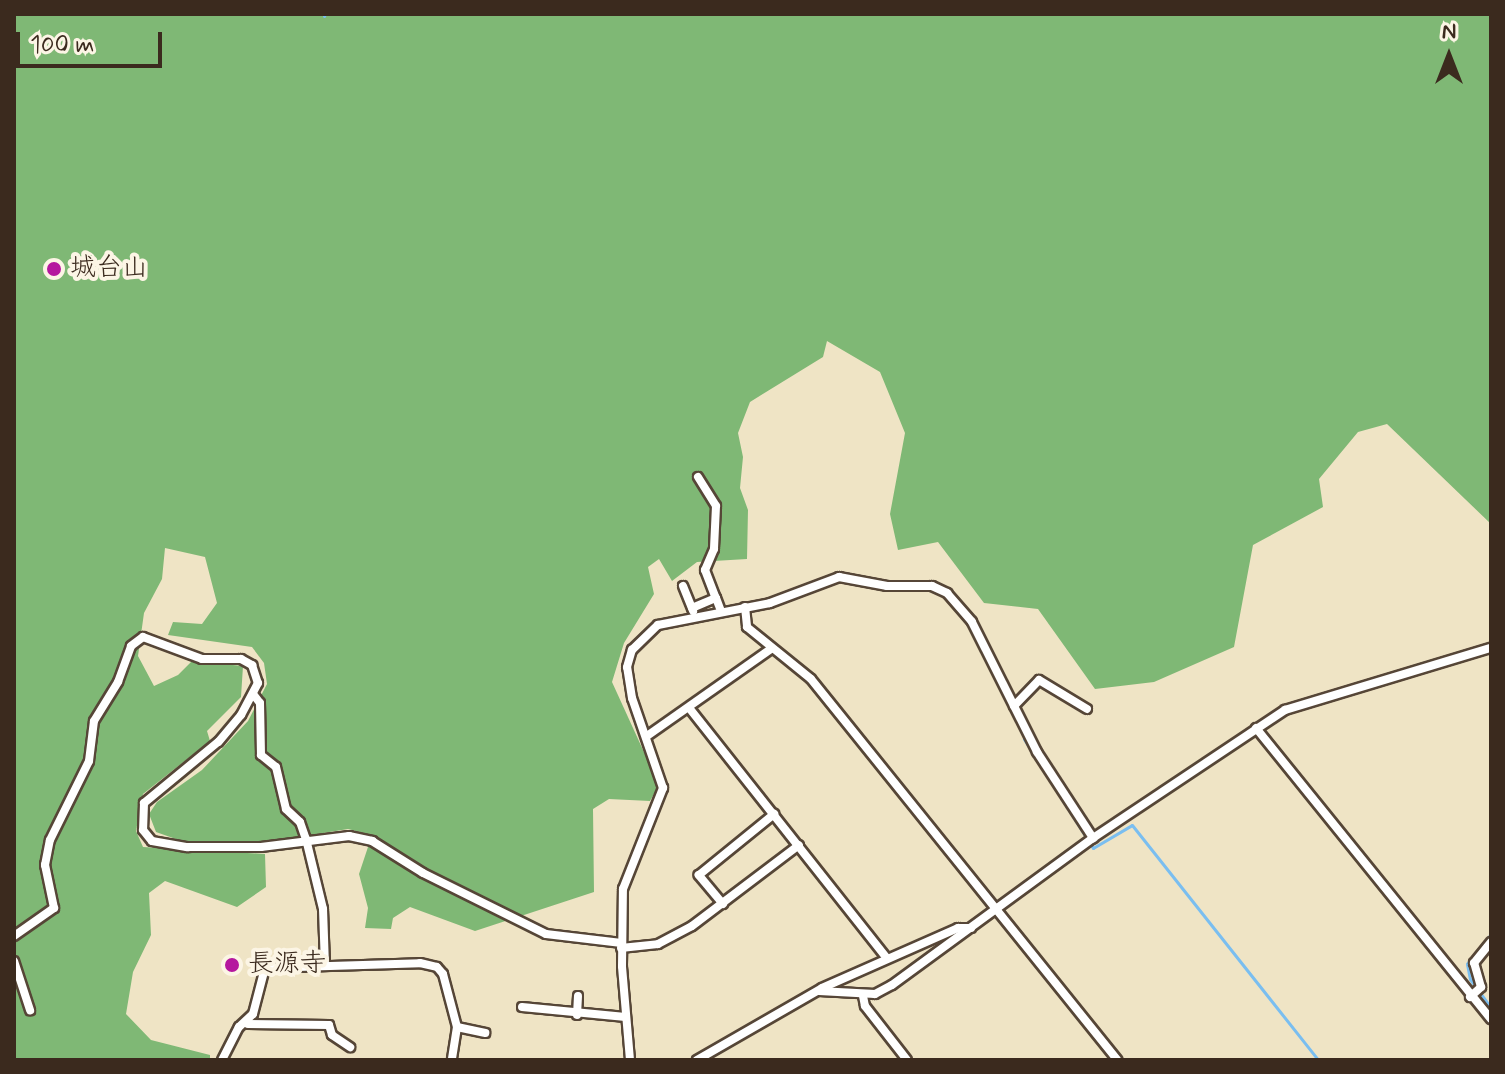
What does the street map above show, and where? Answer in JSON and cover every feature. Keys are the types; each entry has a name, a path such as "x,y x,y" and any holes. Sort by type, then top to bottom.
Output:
{"street":[{"path":"698,477 716,506 714,549 705,570 721,611"},
{"path":"692,613 745,607 804,594 839,577 877,585 932,586 958,600 1037,752 1093,838"},
{"path":"683,586 692,613"},
{"path":"630,1060 621,945 623,889 663,788 632,698 627,667 632,650 658,625 692,613 716,598"},
{"path":"745,607 747,627 811,679 1117,1060"},
{"path":"14,936 54,908 46,852 89,761 94,721 109,701 135,640 143,637 202,659 241,659 257,675 253,694 218,742 144,803 143,830 163,845 306,843 349,836 372,841 423,873 546,934 621,945 658,944 723,904 799,845"},
{"path":"819,991 875,994 1093,838 1256,728 1316,697 1491,648"},
{"path":"647,736 690,709 771,649"},
{"path":"1014,706 1039,680 1087,709"},
{"path":"253,694 260,703 261,755 276,767 286,809 300,822 306,843 323,909 325,965"},
{"path":"690,709 887,958"},
{"path":"1256,728 1470,997 1491,1019"},
{"path":"723,904 699,875 774,814"},
{"path":"697,1060 819,991 887,958 958,928 971,928"},
{"path":"1470,997 1481,987 1474,963 1491,942"},
{"path":"14,961 30,1010"},
{"path":"248,1024 265,968 325,965 437,967 457,1027 452,1060"},
{"path":"577,1015 578,996"},
{"path":"863,996 865,1006 907,1060"},
{"path":"522,1007 577,1015 626,1017"},
{"path":"222,1060 239,1027 248,1024 329,1025 332,1035 350,1047"},
{"path":"457,1027 485,1033"},
{"path":"715,1050 721,1060"}],"green space":[{"path":"14,14 1491,14 1491,524 1387,424 1358,432 1319,479 1323,507 1253,545 1234,647 1154,682 1095,689 1038,609 984,603 938,542 898,550 890,514 905,433 880,372 827,341 823,357 750,402 738,433 743,457 740,488 748,510 747,559 697,562 672,581 659,559 648,567 654,594 624,643 612,682 659,785 650,801 609,799 593,809 594,892 475,931 410,907 393,918 391,929 365,928 368,908 359,874 372,835 348,829 262,843 187,843 156,832 149,814 157,802 202,770 248,721 267,684 264,663 252,647 168,635 173,622 202,624 217,603 205,557 165,548 162,579 144,613 138,656 154,686 178,675 192,661 243,666 241,697 207,731 210,741 143,794 136,831 143,847 265,854 266,887 237,907 165,881 149,893 151,935 133,972 126,1014 151,1040 210,1055 210,1060 14,1060"}],"waterway":[{"path":"1024,739 1093,848 1132,825 1318,1060"},
{"path":"1491,934 1467,964 1470,979 1491,1008"}],"place":[{"name":"城台山","path":"54,269"},
{"name":"長源寺","path":"232,965"}]}
